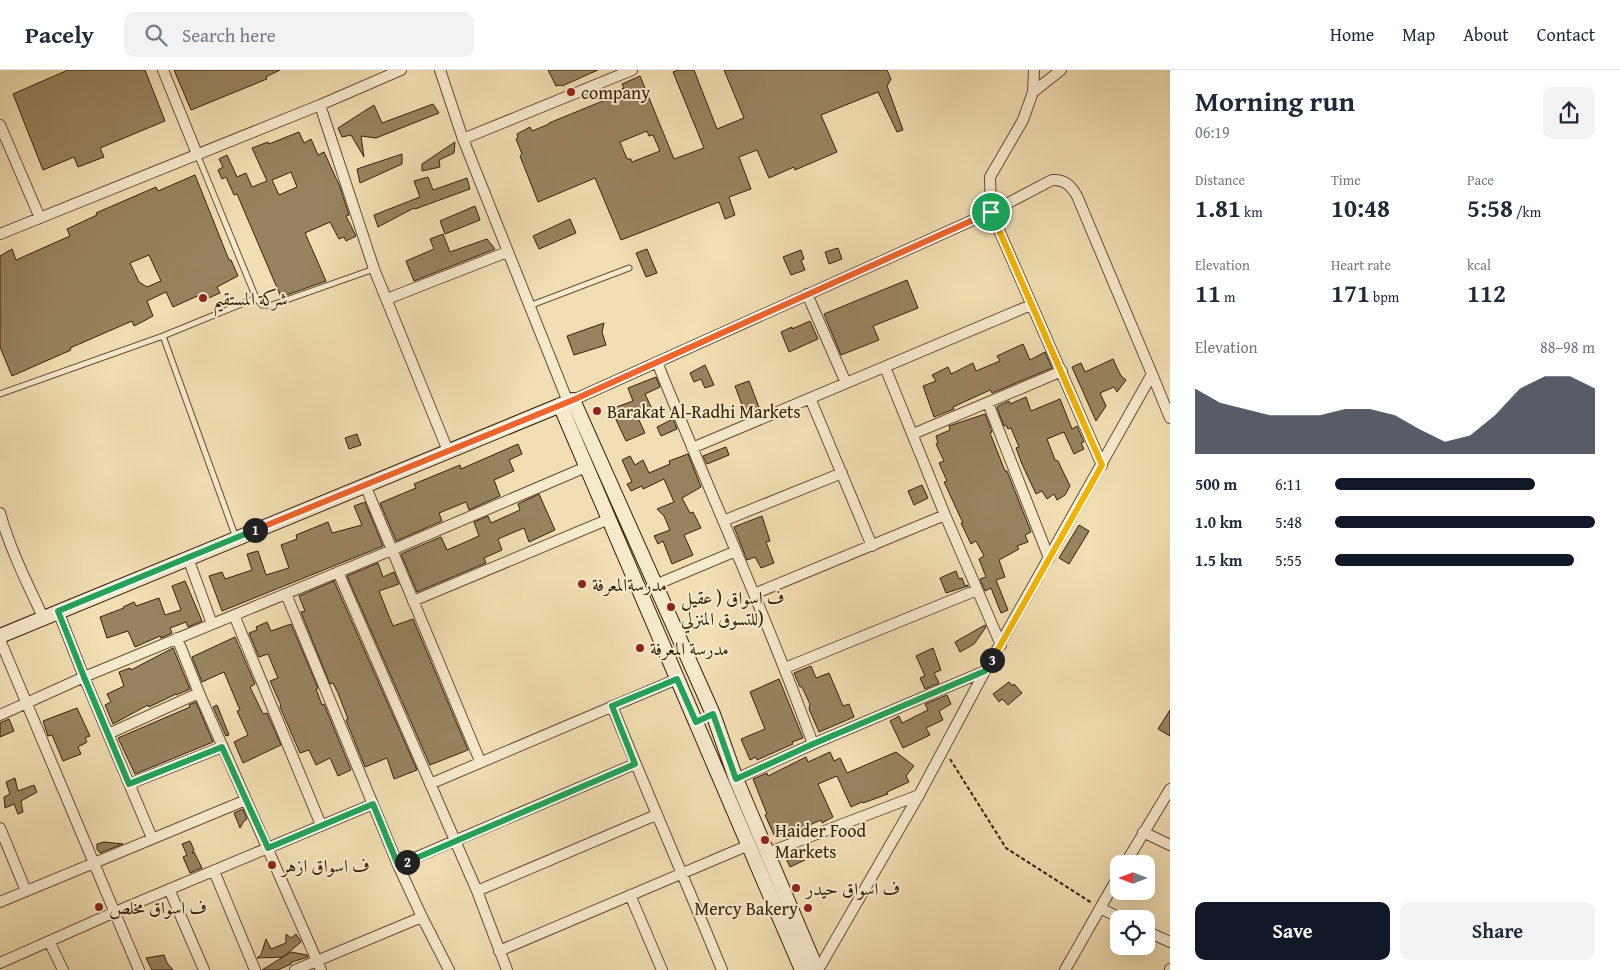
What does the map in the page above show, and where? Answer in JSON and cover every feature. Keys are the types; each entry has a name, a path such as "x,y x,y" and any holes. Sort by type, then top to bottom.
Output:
{"street":[{"path":"163,70 197,154"},
{"path":"0,234 401,70"},
{"path":"440,70 463,140 567,403 655,585 713,714 736,779 817,970"},
{"path":"463,140 632,70"},
{"path":"1034,70 1033,92 1023,120 990,177 991,212 1102,465"},
{"path":"1033,92 1061,70"},
{"path":"320,104 374,268 448,452"},
{"path":"0,125 40,218"},
{"path":"0,636 567,403 991,212 1052,180 1059,180 1071,187 1085,214 1170,418"},
{"path":"387,299 508,252"},
{"path":"807,294 846,383"},
{"path":"692,448 1031,305"},
{"path":"657,362 785,668 813,744"},
{"path":"885,367 976,590 1001,645"},
{"path":"913,434 1062,371"},
{"path":"817,970 919,795 985,671 1152,374"},
{"path":"810,398 872,546"},
{"path":"567,403 586,467 802,970"},
{"path":"988,403 1049,558"},
{"path":"0,715 84,677 392,550 586,467"},
{"path":"723,521 842,473"},
{"path":"365,485 480,761"},
{"path":"0,512 11,545 43,617"},
{"path":"754,594 945,515"},
{"path":"413,601 609,520"},
{"path":"655,585 736,551"},
{"path":"188,558 212,624"},
{"path":"338,572 477,891 507,970"},
{"path":"785,668 976,590"},
{"path":"286,594 398,865 448,968 437,970"},
{"path":"58,611 152,838"},
{"path":"234,615 321,826"},
{"path":"177,638 222,747 319,965"},
{"path":"0,640 140,970"},
{"path":"736,779 985,671"},
{"path":"430,784 480,761 677,679"},
{"path":"108,734 199,693"},
{"path":"612,706 656,816 722,970"},
{"path":"696,722 713,714"},
{"path":"129,784 222,747"},
{"path":"398,865 635,764"},
{"path":"1130,855 1170,789"},
{"path":"767,853 919,795"},
{"path":"0,902 246,800"},
{"path":"0,963 115,912 373,804"},
{"path":"477,891 656,816"},
{"path":"0,828 26,891"},
{"path":"1143,832 1170,845"},
{"path":"499,951 749,845"},
{"path":"214,871 255,970"},
{"path":"169,889 204,970"},
{"path":"1065,970 1110,891"},
{"path":"630,895 662,970"},
{"path":"1100,908 1110,913"},
{"path":"295,970 319,965 422,917"},
{"path":"1155,934 1170,942"},
{"path":"49,941 62,970"}],"lane":[{"path":"197,154 256,298 262,304 272,305 374,268"},
{"path":"529,306 629,268"},
{"path":"0,394 163,336 256,298"},
{"path":"163,336 236,538"}],"path":[{"path":"943,749 1006,848 1100,908"}],"building":[{"path":"68,70 145,70 165,121 100,148 104,157 78,167 74,157 43,170 13,94"},
{"path":"174,70 280,70 266,77 267,79 191,110"},
{"path":"548,70 598,70 562,86 556,86"},
{"path":"678,70 694,70 717,129 744,118 724,70 887,70 891,79 887,86 903,130 897,132 878,92 821,115 837,152 795,170 794,167 769,178 757,150 739,157 751,189 729,197 735,215 725,219 719,202 621,240 595,178 538,202 520,156 522,154 516,139 518,138 517,134 530,127 532,131 615,96 613,93 624,88 622,84 640,76 674,159 704,148 673,72","holes":["647,131 649,136 653,135 660,151 632,162 631,159 627,159 620,142"]},
{"path":"433,104 439,113 376,138 361,136 364,157 351,135 342,137 338,128 374,105 382,123"},
{"path":"299,132 304,143 311,139 318,155 324,152 340,187 349,215 346,216 356,236 346,241 344,237 339,239 330,222 305,233 326,281 281,297 237,194 234,195 226,177 222,179 218,170 223,167 219,159 227,155 237,177 246,173 252,187 267,181 252,148 268,142 269,144","holes":["291,172 297,187 279,195 272,180"]},
{"path":"455,142 454,153 439,160 440,167 422,171 422,164"},
{"path":"402,154 402,164 360,183 357,169"},
{"path":"195,175 229,260 231,260 238,276 217,287 220,293 204,300 202,294 173,307 166,292 147,301 153,316 134,326 132,321 12,376 0,347 0,256 12,249 16,260 70,236 67,229 97,215 96,213 156,187 158,191","holes":["149,255 161,281 147,287 139,282 130,263"]},
{"path":"428,177 433,190 467,178 470,189 414,208 378,227 374,215 420,197 414,181"},
{"path":"475,206 480,220 445,234 440,221"},
{"path":"570,219 576,233 539,249 533,236"},
{"path":"443,234 450,252 487,239 495,249 414,281 406,261 434,249 430,239"},
{"path":"838,248 842,259 829,264 825,252"},
{"path":"647,249 657,273 646,277 636,253"},
{"path":"801,250 804,259 801,260 805,270 791,275 783,257"},
{"path":"907,280 918,308 873,326 879,340 841,355 824,314"},
{"path":"810,321 818,339 789,352 781,332"},
{"path":"604,323 602,332 606,345 574,355 567,336"},
{"path":"1023,344 1030,360 1045,352 1052,368 992,393 990,390 934,417 923,386 936,381 932,375 948,367 951,374 973,363 976,371 1000,361 997,356"},
{"path":"1113,359 1121,376 1126,380 1117,392 1114,387 1100,393 1106,406 1096,421 1072,367 1081,363 1085,372"},
{"path":"705,365 714,385 705,388 701,379 694,382 690,373"},
{"path":"656,377 660,387 645,394 653,411 638,418 645,433 626,441 611,409 633,401 628,388"},
{"path":"749,381 760,410 746,416 735,386"},
{"path":"1026,397 1031,411 1060,399 1072,429 1077,426 1084,442 1081,443 1084,449 1074,454 1064,432 1047,439 1055,460 1058,461 1070,486 1065,495 1057,500 1054,494 1047,499 1042,491 1036,494 1022,464 1016,448 1019,447 1011,428 1008,429 1006,425 1004,426 997,408 1009,401 1010,404"},
{"path":"985,414 992,432 990,433 1031,532 1025,535 1028,542 1017,546 1019,549 999,560 1005,577 996,580 1008,610 1001,613 991,588 985,591 980,579 986,577 979,559 984,556 976,541 971,544 961,523 963,523 944,482 947,481 939,463 944,461 936,444 938,443 936,436 950,430 949,426"},
{"path":"673,419 677,429 661,436 657,427"},
{"path":"357,434 361,445 349,449 345,438"},
{"path":"518,444 522,454 509,460 514,471 494,480 500,496 469,510 466,502 439,513 442,521 396,541 380,503 416,488 414,484 460,465 461,469"},
{"path":"726,447 729,455 707,464 703,456"},
{"path":"688,454 701,487 682,498 690,513 693,512 701,528 684,535 693,555 672,564 663,541 658,544 654,536 670,530 664,516 657,509 674,502 664,479 643,489 642,486 631,491 627,484 632,482 622,460 630,456 635,465 643,460 649,473 670,464 669,461"},
{"path":"922,485 928,498 914,505 908,491"},
{"path":"539,494 555,530 529,542 524,528 498,539 502,550 484,558 486,563 417,592 401,554 441,537 447,550 461,544 479,536 474,522 488,516 491,523 520,510 518,504"},
{"path":"365,502 383,546 222,611 209,576 222,572 225,579 252,570 247,554 258,551 266,575 289,568 281,545 297,539 296,535 328,522 332,533 362,525 354,506"},
{"path":"762,516 770,541 766,542 774,563 761,568 755,557 747,560 734,527"},
{"path":"1079,525 1089,531 1069,564 1059,558"},
{"path":"378,563 383,577 394,572 399,584 379,591 393,626 413,619 468,750 430,765 347,576"},
{"path":"956,571 959,579 962,578 965,586 968,586 946,593 940,578"},
{"path":"185,581 202,621 188,627 186,622 170,628 172,633 135,647 128,631 107,638 100,617 134,602 136,606 159,598 165,615 181,610 172,586"},
{"path":"334,581 417,770 394,779 387,758 365,767 346,720 348,719 338,693 333,683 330,684 301,612 305,611 299,596"},
{"path":"267,622 271,631 291,624 318,688 316,689 322,705 324,704 351,770 338,776 330,758 316,765 309,750 300,753 270,681 278,678 268,654 259,657 249,633 257,630 256,627"},
{"path":"985,625 986,627 974,644 960,652 955,642"},
{"path":"235,637 255,684 250,687 263,714 267,713 281,745 243,763 234,742 248,735 237,711 240,710 224,672 202,682 192,657"},
{"path":"173,648 190,689 149,707 148,705 113,724 105,705 111,702 107,694 124,686 119,672 130,668 131,670"},
{"path":"933,648 941,670 934,673 939,683 925,689 920,678 925,676 916,656"},
{"path":"811,666 816,678 829,673 843,706 849,704 854,717 819,732 809,709 810,704 794,673"},
{"path":"779,679 803,738 757,760 756,757 750,760 741,739 765,729 750,692"},
{"path":"1009,682 1013,686 1014,684 1022,693 1008,705 1002,699 999,702 993,694"},
{"path":"947,695 951,704 939,711 943,720 926,728 930,735 903,748 890,721 899,716 902,723 928,710 925,704"},
{"path":"196,702 213,742 135,774 118,738 190,707 189,705"},
{"path":"217,705 229,735 226,736 213,707"},
{"path":"77,708 90,736 85,738 87,742 78,747 81,754 63,761 52,735 48,736 43,721"},
{"path":"1170,710 1170,736 1158,729"},
{"path":"9,719 14,731 0,737 0,723"},
{"path":"830,752 834,761 840,758 847,773 896,752 914,766 906,776 909,782 887,792 888,794 851,807 837,776 818,784 833,817 822,823 821,820 791,833 790,831 775,837 765,815 767,814 753,779 767,773 768,776 806,757 808,762"},
{"path":"15,778 18,791 34,785 37,792 21,801 23,812 18,814 14,804 5,808 4,797 10,794 6,782"},
{"path":"243,809 247,819 240,828 234,813"},
{"path":"190,841 194,850 192,853 194,852 202,868 190,873 183,857 187,855 182,844"},
{"path":"104,842 123,844 100,853 97,849 97,844"},
{"path":"799,848 805,860 790,867 784,854"},
{"path":"286,934 291,938 296,934 301,942 283,957 257,958 261,955 266,939 271,949 286,943"},
{"path":"291,952 307,955 308,957 292,962 278,970 262,970"},
{"path":"164,955 167,963 173,970 152,970 146,958"}],"place":[{"name":"company","path":"571,92"},
{"name":"شركة المستقيم","path":"203,298"},
{"name":"Barakat Al-Radhi Markets","path":"597,411"},
{"name":"مدرسةالمعرفة","path":"582,584"},
{"name":"ف اسواق ( عقيل للتسوق المنزلي)","path":"671,607"},
{"name":"مدرسة المعرفة","path":"640,648"},
{"name":"Haider Food Markets","path":"765,840"},
{"name":"ف اسواق ازهر","path":"272,865"},
{"name":"ف اسواق حيدر","path":"796,888"},
{"name":"ف اسواق مخلص","path":"99,907"},
{"name":"Mercy Bakery","path":"808,908"}],"route":[{"path":"991,212 1102,465 985,671 736,779 713,714 696,722 677,679 612,706 635,764 398,865 373,804 268,848 222,747 129,784 58,611 573,400 991,212"}]}
